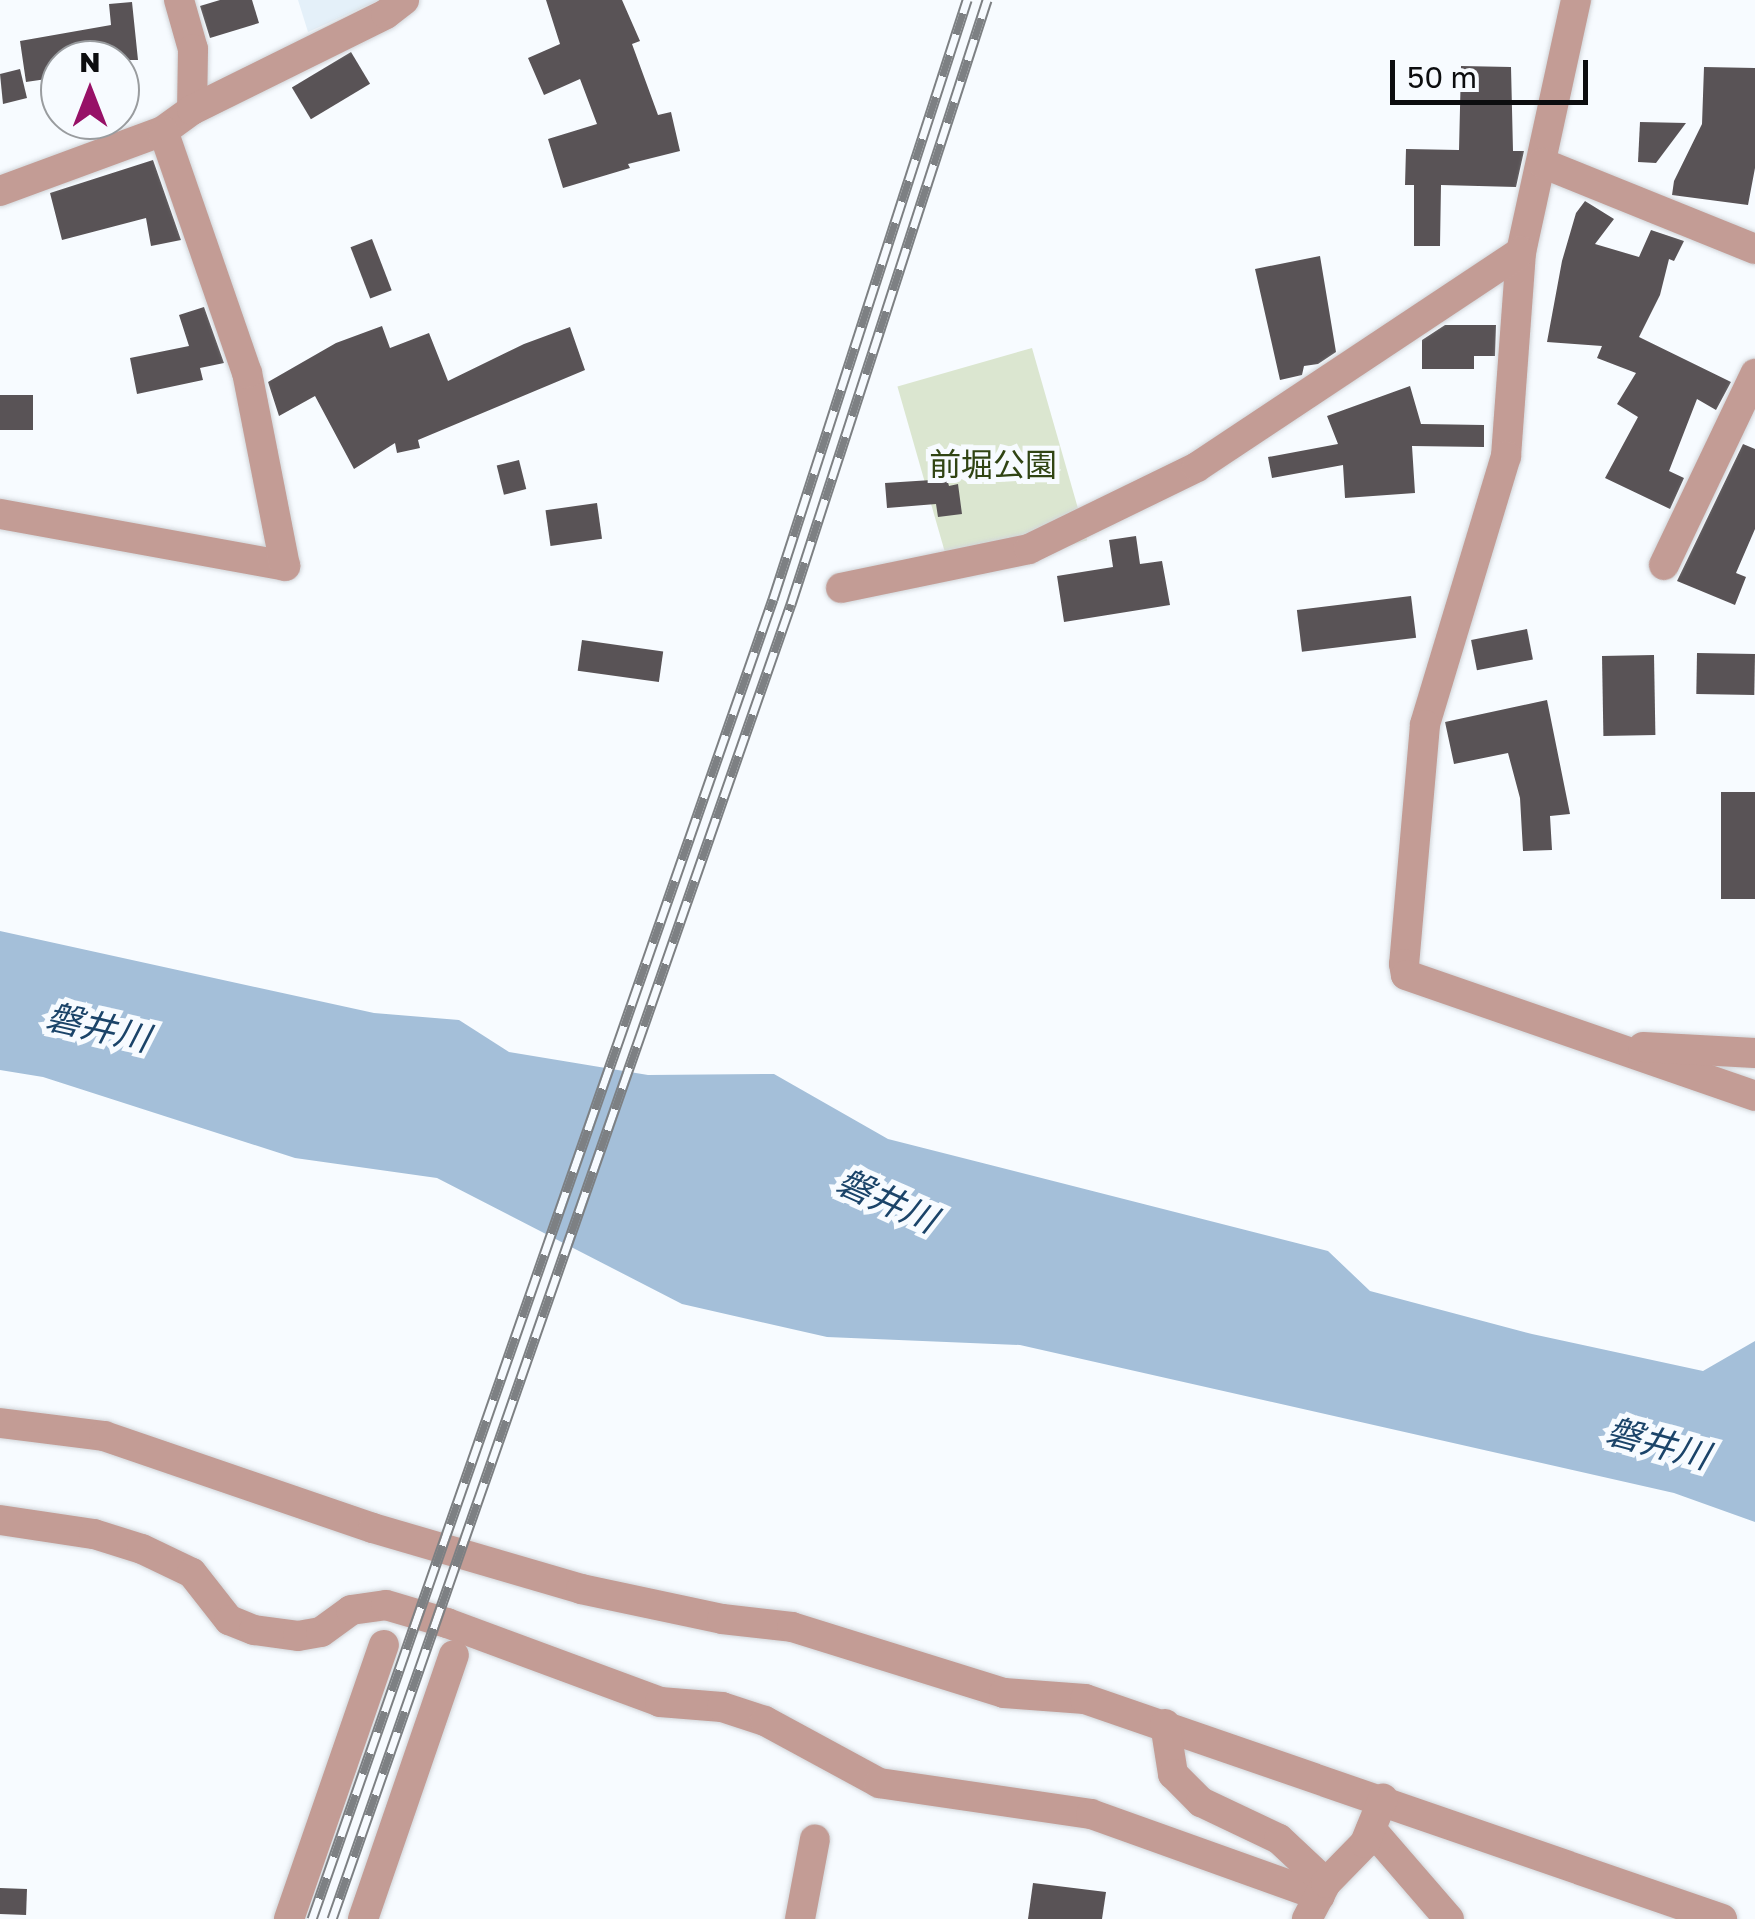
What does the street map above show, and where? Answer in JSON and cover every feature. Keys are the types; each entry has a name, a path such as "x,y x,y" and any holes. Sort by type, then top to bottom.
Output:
{"street":[{"path":"179,0 194,49 192,110"},
{"path":"0,191 162,131 192,110 386,14 404,0"},
{"path":"1576,0 1521,252 1506,456 1425,725 1404,964 1406,975 1755,1096"},
{"path":"0,514 285,566 247,373 162,131"},
{"path":"1542,163 1663,216 1755,249"},
{"path":"841,588 1029,549 1198,467 1521,252"},
{"path":"1664,565 1755,374"},
{"path":"1610,1045 1755,1053"},
{"path":"0,1422 104,1436 373,1528 581,1588 722,1619 792,1627 1004,1693 1085,1699 1384,1799 1722,1919"},
{"path":"0,1520 94,1534 142,1548 192,1573 229,1620 254,1630 298,1636 321,1632 351,1610 386,1605 447,1623 660,1702 722,1707 764,1721 879,1783 1091,1814 1318,1899"},
{"path":"289,1919 384,1645"},
{"path":"363,1919 454,1655"},
{"path":"1166,1724 1173,1774 1201,1802 1280,1839 1318,1899"},
{"path":"1318,1899 1365,1842 1384,1799"},
{"path":"1371,1829 1448,1919"},
{"path":"800,1919 816,1839"}],"shaded area":[{"path":"298,0 379,0 308,32"}],"green space":[{"name":"前堀公園","path":"1032,348 1087,540 953,579 897,387"}],"water":[{"name":"磐井川","path":"0,931 374,1013 459,1020 509,1052 648,1075 774,1074 888,1139 1328,1251 1370,1291 1532,1334 1703,1371 1755,1341 1755,1522 1674,1493 1020,1345 827,1337 682,1304 437,1178 295,1158 43,1077 0,1070"}],"building":[{"path":"220,0 252,0 259,23 210,38 200,6"},
{"path":"546,0 622,0 640,41 632,44 658,115 671,112 680,151 628,164 630,168 563,188 548,139 597,124 580,79 544,95 528,58 560,44"},
{"path":"132,2 136,40 40,40 40,80 26,82 20,41 111,25 109,4"},
{"path":"351,52 370,84 311,119 292,88"},
{"path":"1461,66 1511,67 1513,151 1524,151 1516,187 1441,185 1440,246 1414,246 1414,185 1405,185 1406,149 1459,150"},
{"path":"1704,67 1755,68 1755,168 1748,205 1672,195 1674,181 1702,124"},
{"path":"20,69 27,98 3,104 0,74"},
{"path":"1640,122 1686,123 1656,163 1638,162"},
{"path":"153,160 181,240 151,246 146,218 62,240 50,193"},
{"path":"1585,201 1614,219 1595,244 1639,257 1651,230 1684,241 1674,261 1669,259 1660,295 1639,337 1731,382 1716,410 1697,399 1669,471 1684,478 1670,509 1605,478 1638,417 1617,404 1636,373 1597,358 1602,346 1547,342 1562,261 1576,213"},
{"path":"372,239 392,290 370,299 351,247"},
{"path":"1320,256 1336,352 1318,364 1304,366 1302,375 1280,380 1255,269"},
{"path":"204,307 224,363 200,368 203,380 137,394 130,358 189,346 179,315"},
{"path":"1445,325 1496,325 1495,356 1474,356 1474,369 1422,369 1422,340"},
{"path":"382,326 390,348 429,333 448,381 524,344 570,327 585,370 418,440 420,448 397,453 395,443 354,469 315,396 279,416 268,382 336,343"},
{"path":"1410,386 1421,424 1484,425 1484,447 1412,446 1415,493 1345,498 1343,465 1272,478 1268,457 1338,444 1327,416"},
{"path":"0,395 33,395 33,430 0,430"},
{"path":"1743,444 1755,449 1755,529 1736,573 1746,577 1735,605 1677,581"},
{"path":"519,460 526,489 504,495 497,466"},
{"path":"947,479 949,486 958,484 962,514 938,517 936,504 887,508 885,483"},
{"path":"597,503 602,539 551,546 546,510"},
{"path":"1136,536 1140,564 1162,561 1170,605 1064,622 1057,576 1113,567 1109,540"},
{"path":"1411,596 1416,638 1302,652 1297,610"},
{"path":"1527,629 1533,659 1477,670 1471,640"},
{"path":"582,640 663,651 659,682 578,671"},
{"path":"1697,653 1755,654 1754,695 1696,694"},
{"path":"1654,655 1655,735 1603,736 1602,656"},
{"path":"1547,700 1570,814 1550,816 1552,850 1523,851 1520,798 1508,753 1454,764 1445,722"},
{"path":"1721,792 1755,792 1755,899 1721,899"},
{"path":"1033,1883 1106,1892 1102,1919 1028,1919"},
{"path":"0,1888 27,1889 26,1915 0,1914"}],"railway":[{"path":"312,1919 773,599 967,0"},
{"path":"332,1919 791,604 987,0"}]}
